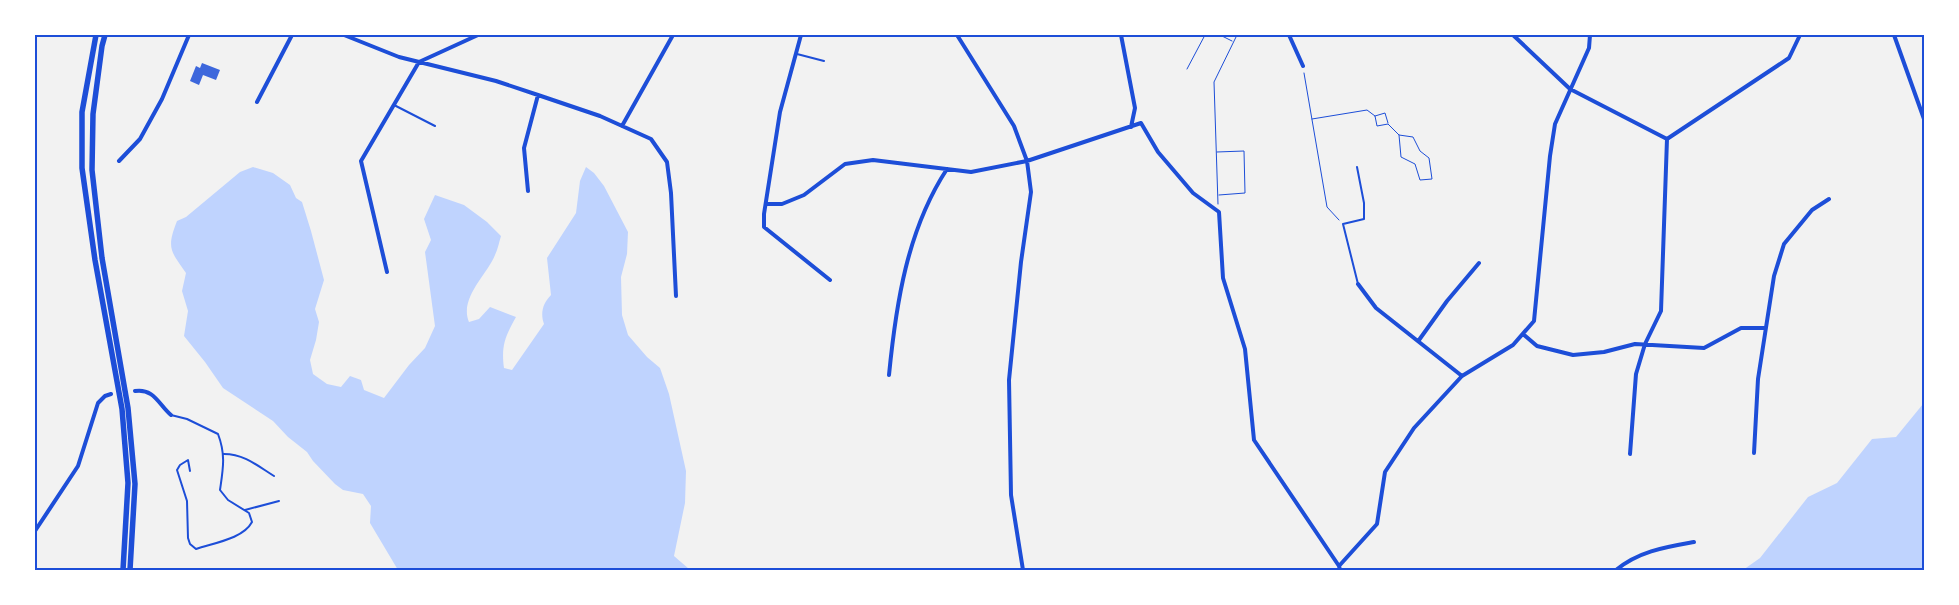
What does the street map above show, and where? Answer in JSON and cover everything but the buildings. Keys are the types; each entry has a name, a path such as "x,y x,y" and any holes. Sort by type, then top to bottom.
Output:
{"main road":[{"path":"96,35 82,112 82,168 95,260 122,409 128,483 123,570"},
{"path":"104,35 93,114 92,170 102,258 128,408 135,484 130,570"}],"street":[{"path":"118,161 140,139 158,107 189,35"},
{"path":"256,102 292,35"},
{"path":"344,35 399,57 496,81 600,116 651,139 666,162 671,193 676,296"},
{"path":"387,272 361,162 419,62 478,35"},
{"path":"622,126 673,35"},
{"path":"801,35 780,112 764,227 830,280"},
{"path":"956,35 1014,126 1027,161 1031,192 1021,262 1009,380 1011,495 1023,570"},
{"path":"1121,35 1135,108 1132,127"},
{"path":"1289,35 1303,66"},
{"path":"1512,35 1570,89 1666,138"},
{"path":"766,204 782,204 804,196 845,164 873,160 971,172 1027,161 1141,123 1158,152 1193,193 1219,212 1222,278 1245,349 1254,440 1340,568 1377,524 1385,472 1414,428 1462,376 1513,346 1534,321 1550,156 1555,124 1589,48 1590,35"},
{"path":"1666,138 1788,58 1800,35"},
{"path":"1894,35 1924,119"},
{"path":"528,191 524,148 538,95"},
{"path":"1630,454 1636,374 1645,344 1661,311 1666,138"},
{"path":"889,376 894,327 912,240 936,186 947,169"},
{"path":"1754,453 1758,379 1774,276 1784,244 1812,210 1829,199"},
{"path":"1419,340 1447,301 1480,263"},
{"path":"1358,284 1376,308 1419,340 1462,376"},
{"path":"1523,334 1537,346 1573,355 1604,352 1635,344 1704,348 1741,328 1766,328"},
{"path":"135,391 142,390 156,397 171,415"},
{"path":"35,531 78,466 98,403 105,396 111,394"},
{"path":"1616,570 1626,562 1652,550 1694,542"}],"lane":[{"path":"796,54 824,61"},
{"path":"394,105 435,126"},
{"path":"1357,167 1364,203 1364,219 1343,224 1358,284"},
{"path":"171,415 187,419 218,434 224,454 220,490 228,500 246,510 252,522 249,528 239,534 196,549 190,544 188,538 187,501 177,474 180,465 188,460 190,471"},
{"path":"224,454 236,454 244,457 274,476"},
{"path":"246,510 279,501"}],"path":[{"path":"1187,68 1204,35"},
{"path":"1220,35 1233,42"},
{"path":"1219,212 1214,82 1236,35"},
{"path":"1303,66 1327,207 1343,224"},
{"path":"1312,119 1367,110 1375,116 1377,126 1388,124"},
{"path":"1375,116 1385,113 1388,124 1400,135 1413,137 1420,151 1429,158 1432,179 1420,180 1415,164 1401,157 1400,135"},
{"path":"1217,152 1244,151 1245,193 1218,195"}],"water":[{"path":"253,167 273,173 290,185 296,198 302,202 311,231 324,280 315,309 319,322 310,360 313,374 327,384 341,387 350,376 361,380 364,390 384,398 409,365 425,348 435,326 425,252 431,240 424,219 435,195 464,205 487,222 501,236 491,263 471,296 467,313 469,322 479,319 490,307 516,317 507,336 503,354 504,368 512,370 544,324 543,308 551,295 547,258 576,213 580,181 586,167 594,173 604,186 628,232 627,254 621,277 622,315 628,335 647,357 660,368 669,394 686,471 685,503 674,556 689,569 694,570 398,570 370,523 371,506 363,494 343,490 335,484 307,452 288,437 273,421 223,388 184,336 188,311 182,291 186,273 174,254 171,244 177,221 186,217 240,172"},
{"path":"1924,355 1924,570 1743,570 1760,558 1808,497 1837,483 1872,439 1896,437 1923,404"}]}
